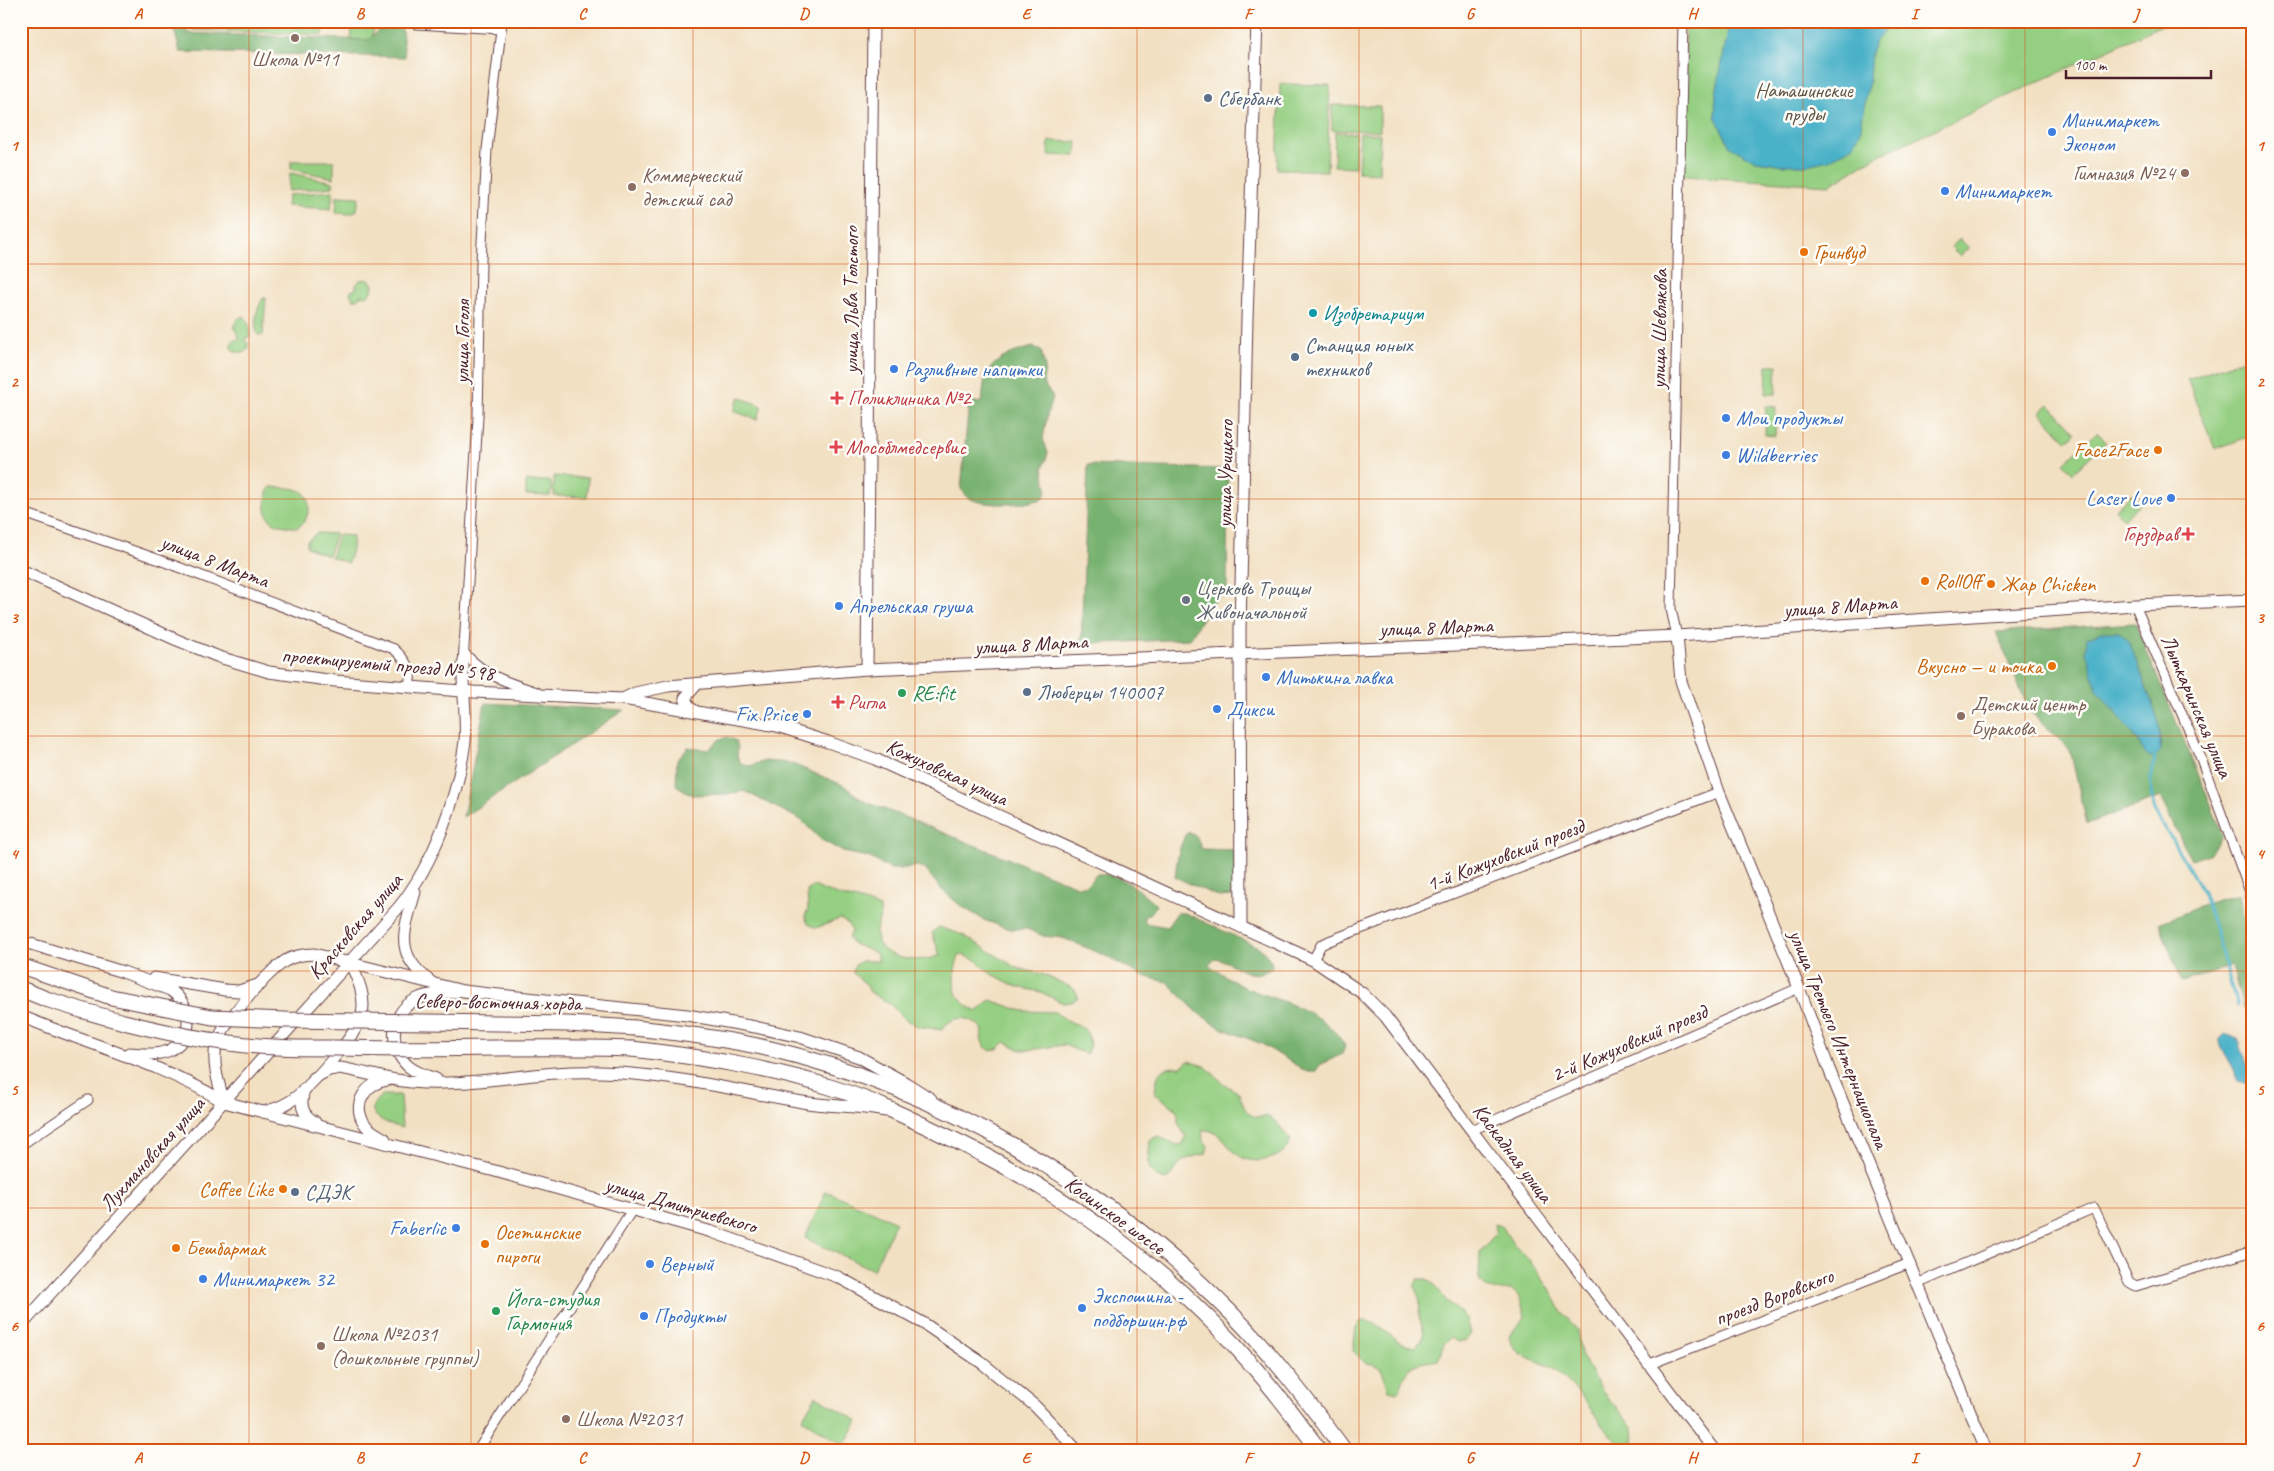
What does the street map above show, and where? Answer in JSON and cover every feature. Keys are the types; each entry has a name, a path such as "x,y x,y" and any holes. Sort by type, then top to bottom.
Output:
{"highway":[{"name":"Северо-восточная хорда","path":"21,966 111,997 212,1017 286,1020 567,1024 635,1028 701,1035 775,1050 874,1081 966,1121"},
{"name":"Северо-восточная хорда","path":"21,989 107,1018 178,1036 233,1044 292,1048 397,1050 570,1046 632,1049 701,1057 761,1068 831,1087"},
{"name":"Косинское шоссе","path":"831,1087 904,1115 978,1151 1058,1198 1136,1254 1176,1288 1237,1348 1281,1399 1319,1450"},
{"name":"Косинское шоссе","path":"966,1121 1064,1177 1124,1219 1164,1251 1218,1300 1262,1347 1298,1387 1344,1450"}],"street":[{"path":"416,21 416,24 502,25"},
{"name":"улица Льва Толстого","path":"867,669 873,21"},
{"name":"улица Урицкого","path":"1241,927 1242,654 1247,319 1257,21"},
{"name":"улица Шевлякова","path":"1677,636 1671,600 1683,21"},
{"name":"улица Гоголя","path":"464,659 478,417 481,261 486,150 502,25"},
{"name":"улица 8 Марта","path":"21,512 165,562 394,649 407,663 411,679 408,687"},
{"name":"проектируемый проезд № 598","path":"21,570 177,640 220,657 261,670 335,682 622,699"},
{"name":"улица 8 Марта","path":"622,699 635,693 652,689 867,669 1677,636 2135,605 2253,600"},
{"name":"Лыткаринская улица","path":"2135,605 2200,756 2244,874 2253,906"},
{"name":"улица Третьего Интернационала","path":"1677,636 1681,681 1719,792 1799,988 1829,1069 1919,1283 1986,1450"},
{"path":"464,659 495,678 544,695"},
{"name":"Красковская улица","path":"310,1006 400,907 418,882 436,847 450,809 465,741 464,659"},
{"path":"697,684 685,698 688,707 698,712"},
{"name":"Кожуховская улица","path":"622,699 777,726 875,759 1241,927"},
{"name":"1-й Кожуховский проезд","path":"1313,960 1321,945 1329,941 1719,792"},
{"path":"418,882 406,923 404,944 407,956 414,968 434,984"},
{"name":"Каскадная улица","path":"1241,927 1313,960 1362,993 1385,1016 1714,1450"},
{"path":"21,941 122,972 170,990 177,995 187,1009 188,1024 182,1039 172,1049 165,1052 136,1053 110,1051"},
{"path":"224,1102 215,1060 218,1036 227,1022 260,984 284,962 300,955 314,954 463,992 687,1015 755,1027 800,1038 859,1057 906,1082 966,1121"},
{"path":"263,1112 289,1102 304,1089 354,1034 362,1016 363,996 350,962"},
{"path":"122,972 225,990 239,991 260,984"},
{"name":"2-й Кожуховский проезд","path":"1472,1130 1799,988"},
{"path":"450,1082 419,1073 407,1065 396,1046 394,1032 398,1018 413,1000 428,995 463,992"},
{"name":"Лухмановская улица","path":"21,1326 310,1006"},
{"name":"улица Дмитриевского","path":"21,1016 182,1078 224,1102 393,1144 735,1239 838,1277 923,1323 982,1363 1035,1406 1077,1450"},
{"path":"314,1078 329,1070 340,1068 392,1080 412,1082 490,1081 571,1072 630,1074 707,1083 804,1102 880,1110 904,1115"},
{"path":"392,1080 372,1085 361,1100 360,1109 364,1123 393,1144"},
{"path":"304,1089 301,1100 303,1111 313,1121 329,1128"},
{"path":"21,1145 88,1100"},
{"path":"1919,1283 2094,1208 2130,1282 2136,1286 2253,1251"},
{"path":"478,1450 632,1210"},
{"name":"проезд Воровского","path":"1650,1364 1910,1263"}],"green space":[{"path":"172,21 186,21 187,33 369,40 383,25 383,21 401,21 405,57 180,52"},
{"path":"193,21 323,21 323,35 193,30"},
{"path":"353,21 374,21 372,42 351,39"},
{"name":"Наташинские пруды","path":"1686,21 2171,21 1875,157 1830,185 1683,176"},
{"path":"1280,84 1330,85 1327,171 1277,169"},
{"path":"1332,105 1380,106 1380,131 1332,130"},
{"path":"1335,132 1356,133 1355,167 1334,166"},
{"path":"1360,133 1380,134 1379,173 1358,172"},
{"path":"1049,141 1077,142 1076,156 1048,155"},
{"path":"291,161 334,161 334,178 291,169"},
{"path":"290,173 333,182 333,187 288,191"},
{"path":"333,191 331,209 287,206 288,195"},
{"path":"337,196 359,197 357,210 351,214 336,213"},
{"path":"1960,239 1969,248 1960,256 1951,247"},
{"path":"361,279 370,280 373,285 372,291 367,296 361,295 358,299 353,299 350,294 351,291 356,289 356,285"},
{"path":"263,298 266,298 263,335 258,335 256,316"},
{"path":"244,316 250,329 249,337 244,339 248,343 248,349 243,353 235,352 231,348 231,344 234,340 240,339 235,326 237,320"},
{"path":"1033,347 1041,350 1045,367 1043,383 1053,397 1048,411 1043,439 1048,453 1043,469 1047,489 1044,498 1006,504 976,501 968,497 961,489 969,401 982,403 985,379 992,367 1004,357"},
{"path":"2253,356 2253,435 2215,449 2187,379"},
{"path":"1767,365 1777,365 1776,394 1766,394"},
{"path":"739,397 762,406 757,420 734,411"},
{"path":"2049,404 2076,433 2067,441 2040,412"},
{"path":"1766,406 1776,407 1775,436 1765,435"},
{"path":"2097,432 2106,442 2073,473 2064,463"},
{"path":"1088,465 1228,469 1227,590 1209,606 1190,639 1081,644"},
{"path":"554,476 588,478 587,497 554,496 554,491 551,490 550,496 526,495 526,481 551,481 551,487 554,487"},
{"path":"271,487 292,488 304,493 309,503 309,509 305,521 301,525 296,528 278,524 270,519 267,515 266,501 267,492"},
{"path":"2132,493 2141,503 2124,519 2115,509"},
{"path":"317,533 336,534 328,556 307,547 307,541"},
{"path":"338,535 353,536 348,563 331,557"},
{"path":"2135,623 2216,817 2222,836 2209,854 2191,860 2160,797 2087,824 2070,750 2029,710 1996,632"},
{"path":"485,703 624,710 463,817"},
{"path":"728,737 736,741 738,748 737,756 741,763 749,766 765,761 790,763 843,785 864,801 1077,886 1086,886 1097,874 1113,876 1137,889 1156,905 1152,912 1144,916 1145,923 1167,927 1177,913 1185,913 1260,948 1271,960 1272,968 1264,972 1256,974 1243,971 1216,958 1209,965 1246,988 1301,1009 1326,1024 1337,1034 1345,1046 1342,1054 1320,1065 1315,1072 1307,1072 1262,1044 1221,1028 1199,1014 1167,982 1142,976 1104,955 1063,938 1043,936 1027,929 1009,929 984,920 961,906 942,890 925,869 917,866 891,869 868,857 843,852 820,839 801,820 744,791 727,794 692,795 676,785 677,760 688,747 708,750 720,739"},
{"path":"1188,832 1196,836 1202,849 1234,850 1237,882 1233,896 1219,897 1175,877 1180,848"},
{"path":"814,886 830,893 880,908 876,935 879,944 893,955 902,958 922,959 940,955 932,933 939,927 963,935 1017,968 1042,974 1075,989 1078,997 1072,1002 1063,1003 1041,992 1017,987 988,972 976,960 960,954 954,978 955,990 961,1000 977,1012 990,1000 1023,1011 1055,1012 1069,1022 1077,1024 1085,1030 1089,1037 1090,1046 1086,1054 1064,1045 1021,1050 1005,1042 999,1048 991,1051 984,1046 981,1038 983,1030 973,1021 962,1018 956,1019 951,1021 942,1030 917,1026 903,1018 891,1005 870,992 866,984 853,973 855,965 862,961 879,961 876,953 853,944 848,938 852,931 847,923 840,919 816,928 808,924 805,916 808,909 807,891"},
{"path":"2239,895 2253,961 2253,1005 2243,1008 2232,966 2182,982 2159,923 2217,900"},
{"path":"1188,1061 1205,1066 1224,1084 1239,1093 1249,1113 1256,1117 1266,1116 1275,1121 1291,1140 1286,1149 1272,1158 1257,1161 1246,1159 1238,1155 1219,1136 1211,1131 1202,1130 1203,1139 1208,1146 1206,1154 1186,1159 1176,1167 1171,1176 1166,1180 1154,1174 1149,1165 1150,1140 1158,1136 1174,1144 1182,1145 1186,1137 1178,1123 1178,1114 1175,1108 1155,1094 1158,1075 1164,1069 1182,1067"},
{"path":"382,1095 400,1095 402,1128 383,1121 374,1113 375,1102"},
{"path":"826,1191 896,1222 873,1270 805,1238"},
{"path":"1495,1224 1502,1226 1513,1244 1531,1262 1561,1310 1577,1330 1581,1354 1601,1390 1633,1429 1635,1437 1631,1446 1623,1444 1611,1435 1581,1396 1556,1371 1523,1355 1513,1345 1509,1337 1525,1317 1521,1302 1511,1290 1494,1290 1479,1280 1480,1252 1496,1233"},
{"path":"1418,1279 1427,1279 1435,1285 1445,1299 1465,1317 1470,1333 1466,1340 1458,1342 1451,1338 1444,1344 1438,1360 1418,1364 1410,1368 1406,1372 1401,1387 1397,1392 1389,1390 1381,1368 1374,1364 1365,1363 1353,1351 1356,1327 1361,1321 1376,1324 1399,1342 1416,1347 1424,1333 1419,1317 1420,1300 1414,1286"},
{"path":"816,1396 858,1421 844,1445 802,1419"}],"water":[{"name":"Наташинские пруды","path":"1730,21 1884,21 1885,30 1875,42 1871,53 1869,80 1860,133 1853,146 1829,160 1807,165 1784,165 1756,161 1730,147 1715,116 1716,93"},
{"path":"2101,632 2119,632 2129,641 2159,722 2161,751 2155,757 2150,757 2145,753 2133,734 2097,690 2086,651 2087,638"},
{"path":"2225,1034 2239,1040 2252,1079 2247,1084 2238,1081 2220,1044 2220,1039"}],"waterway":[{"path":"2155,757 2151,784 2155,811 2204,894 2237,1005"}],"place":[{"name":"Школа №11","path":"295,38"},
{"name":"Сбербанк","path":"1208,98"},
{"name":"Минимаркет Эконом","path":"2052,132"},
{"name":"Гимназия №24","path":"2185,173"},
{"name":"Коммерческий детский сад","path":"632,187"},
{"name":"Минимаркет","path":"1945,191"},
{"name":"Гринвуд","path":"1804,252"},
{"name":"Изобретариум","path":"1313,313"},
{"name":"Станция юных техников","path":"1295,357"},
{"name":"Разливные напитки","path":"894,369"},
{"name":"Поликлиника №2","path":"837,398"},
{"name":"Мои продукты","path":"1726,418"},
{"name":"Мособлмедсервис","path":"836,447"},
{"name":"Face2Face","path":"2158,450"},
{"name":"Wildberries","path":"1726,455"},
{"name":"Laser Love","path":"2171,498"},
{"name":"Горздрав","path":"2188,534"},
{"name":"RollOff","path":"1925,581"},
{"name":"Жар Chicken","path":"1991,584"},
{"name":"Церковь Троицы Живоначальной","path":"1186,600"},
{"name":"Апрельская груша","path":"839,606"},
{"name":"Вкусно — и точка","path":"2052,666"},
{"name":"Митькина лавка","path":"1266,677"},
{"name":"Люберцы 140007","path":"1027,692"},
{"name":"RE:fit","path":"902,693"},
{"name":"Ригла","path":"838,702"},
{"name":"Дикси","path":"1217,709"},
{"name":"Fix Price","path":"807,714"},
{"name":"Детский центр Буракова","path":"1961,716"},
{"name":"Coffee Like","path":"283,1189"},
{"name":"СДЭК","path":"295,1192"},
{"name":"Faberlic","path":"456,1228"},
{"name":"Осетинские пироги","path":"485,1244"},
{"name":"Бешбармак","path":"176,1248"},
{"name":"Верный","path":"650,1264"},
{"name":"Минимаркет 32","path":"203,1279"},
{"name":"Экспошина - подборшин.рф","path":"1082,1308"},
{"name":"Йога-студия Гармония","path":"496,1311"},
{"name":"Продукты","path":"644,1316"},
{"name":"Школа №2031 (дошкольные группы)","path":"321,1346"},
{"name":"Школа №2031","path":"566,1419"}]}
